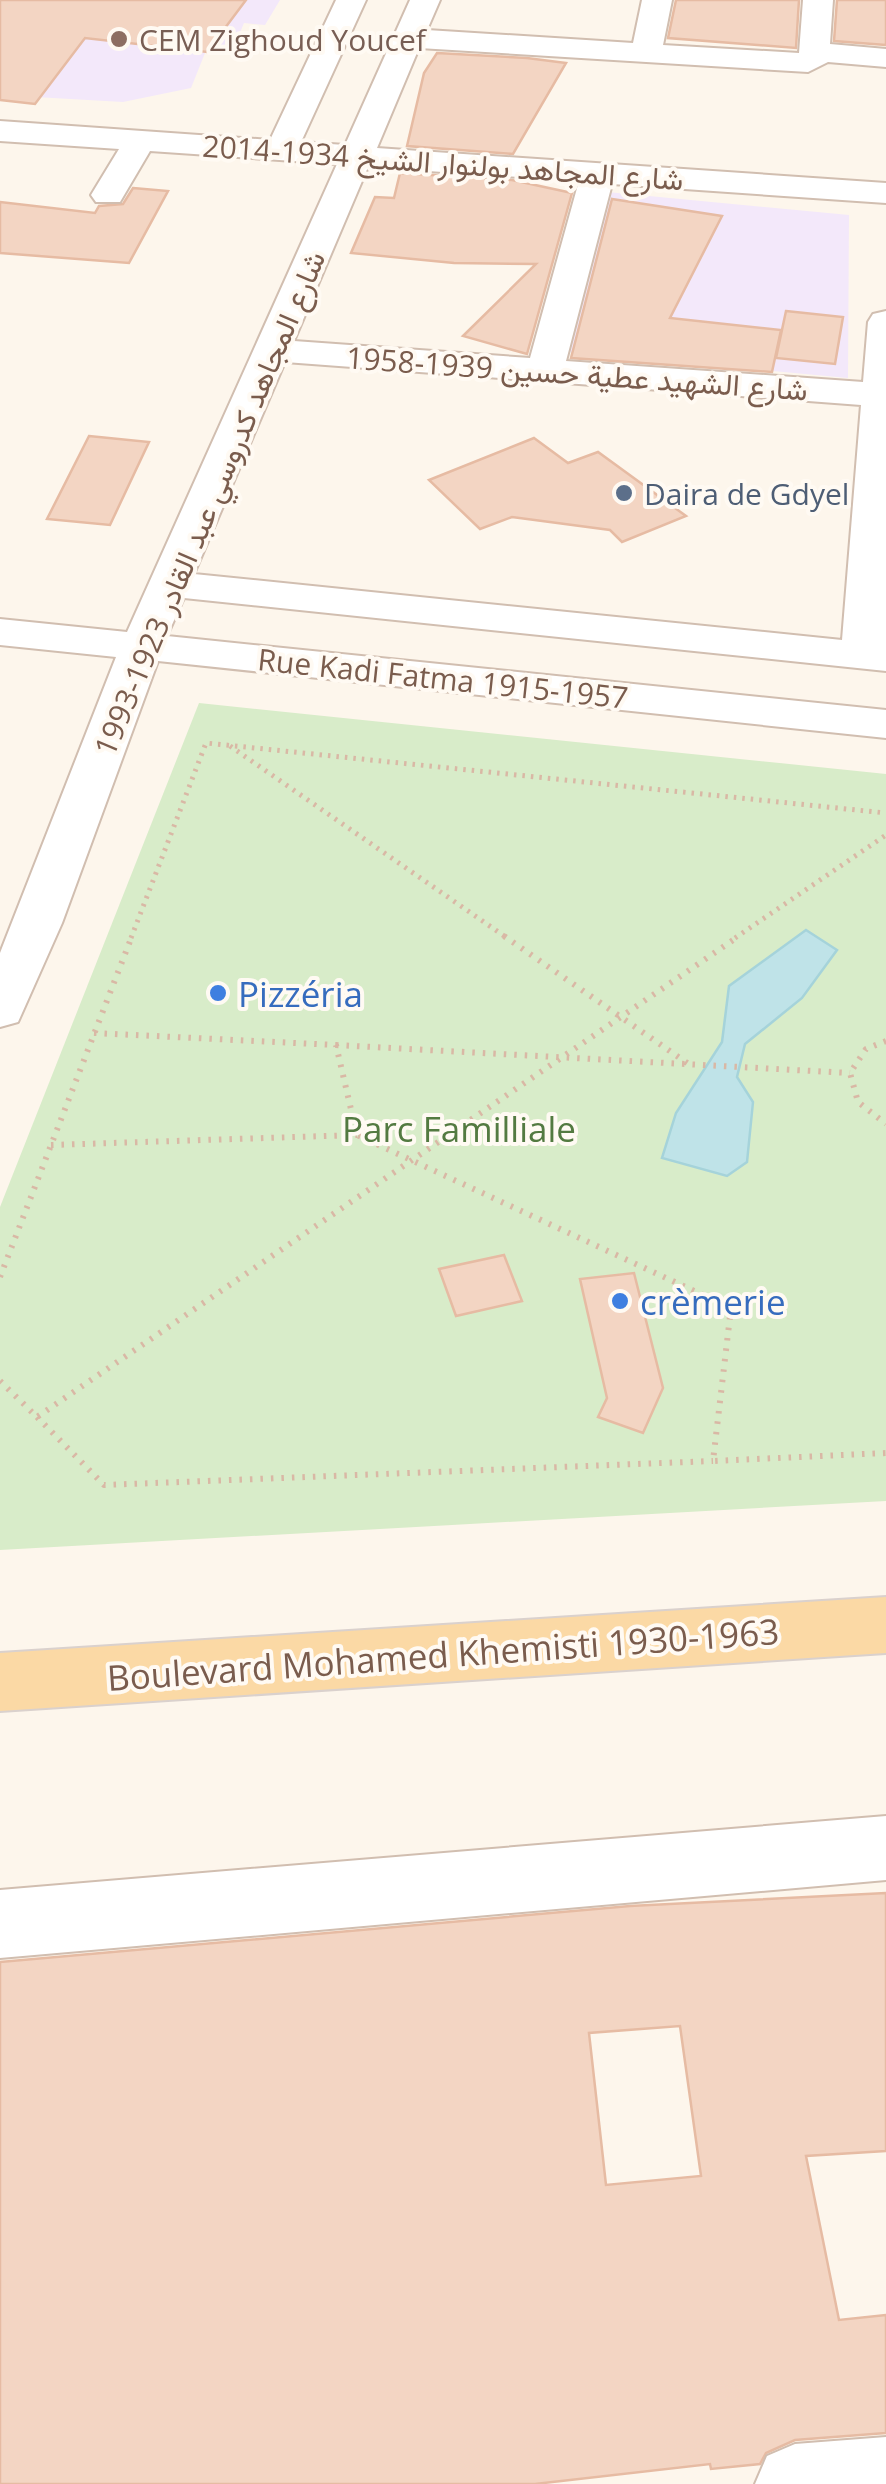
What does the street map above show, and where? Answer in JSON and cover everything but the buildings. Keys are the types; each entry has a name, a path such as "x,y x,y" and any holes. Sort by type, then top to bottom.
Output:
{"main road":[{"name":"Boulevard Mohamed Khemisti 1930-1963","path":"0,1682 886,1625"}],"street":[{"path":"282,151 351,0"},
{"name":"شارع المجاهد كدروسي عبد القادر 1923-1993","path":"0,1009 19,921 426,0"},
{"path":"646,53 657,0"},
{"path":"813,57 818,0"},
{"path":"409,38 646,53 886,58"},
{"name":"شارع المجاهد بولنوار الشيخ 1934-2014","path":"0,131 282,151 363,147 886,172"},
{"path":"108,195 140,141"},
{"name":"شارع المجاهد بولنوار الشيخ 1934-2014","path":"363,147 598,172 886,193"},
{"path":"545,370 598,172"},
{"path":"874,657 880,395 886,323"},
{"name":"شارع الشهيد عطية حسين 1939-1958","path":"273,350 880,395"},
{"name":"Rue Kadi Fatma 1915-1957","path":"169,584 874,657"},
{"name":"Rue Kadi Fatma 1915-1957","path":"0,632 886,724"},
{"path":"0,1924 886,1848"},
{"path":"795,2484 886,2477"}],"path":[{"path":"0,1277 206,742 886,814"},
{"path":"229,745 690,1065"},
{"path":"37,1417 886,835"},
{"path":"94,1032 850,1074"},
{"path":"886,1041 866,1050 850,1074 858,1102 886,1124"},
{"path":"336,1045 358,1135"},
{"path":"50,1145 358,1135 731,1308 713,1461"},
{"path":"0,1381 104,1485 886,1453"}],"shaded area":[{"name":"CEM Zighoud Youcef","path":"0,0 280,0 265,25 244,23 231,54 205,53 191,88 123,102 0,95"},
{"path":"607,192 849,215 848,378 567,352"}],"green space":[{"name":"Parc Familliale","path":"199,703 886,774 886,1501 0,1550 0,1207"}],"water":[{"path":"806,930 837,950 802,998 745,1044 737,1077 753,1102 747,1162 727,1176 662,1158 676,1113 722,1042 729,986"}],"place":[{"name":"CEM Zighoud Youcef","path":"119,39"},
{"name":"Daira de Gdyel","path":"624,493"},
{"name":"Pizzéria","path":"218,993"},
{"name":"crèmerie","path":"620,1301"}]}
